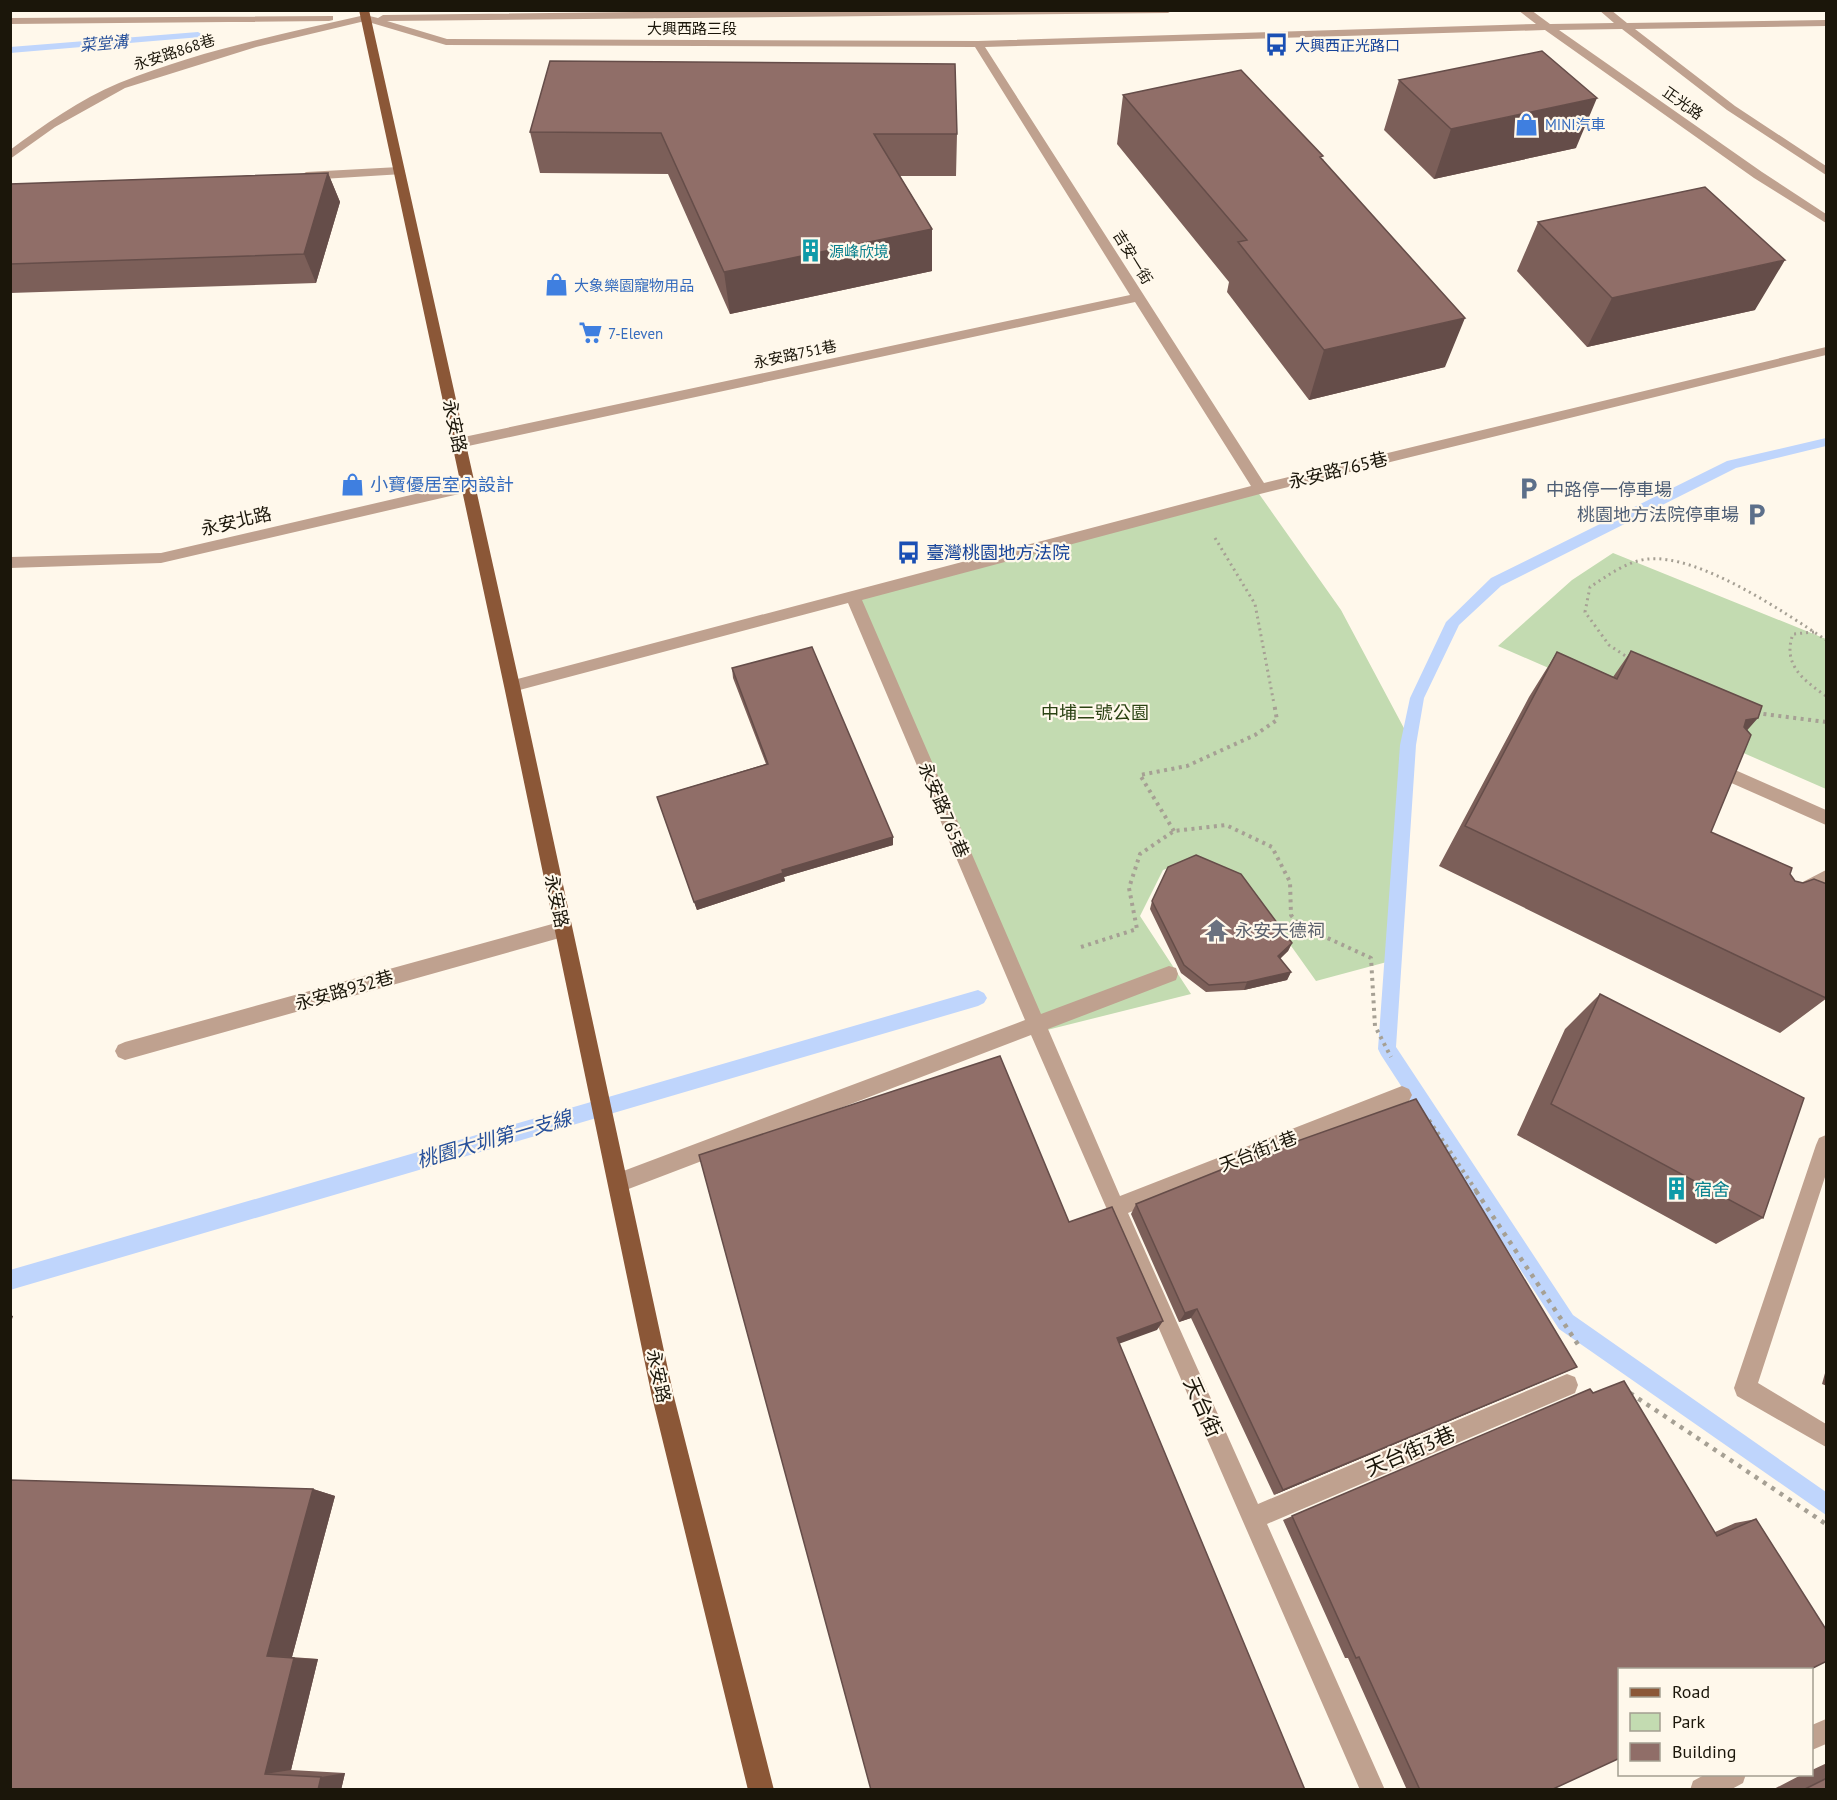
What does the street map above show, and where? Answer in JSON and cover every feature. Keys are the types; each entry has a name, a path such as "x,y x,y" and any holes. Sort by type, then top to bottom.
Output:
{"main road":[{"name":"永安路","path":"364,14 512,686 663,1397 761,1790"}],"street":[{"name":"大興西路三段","path":"364,14 1167,10"},
{"name":"正光路","path":"1523,10 1758,175 1827,219"},
{"name":"正光路","path":"1604,10 1731,108 1827,171"},
{"name":"大興西路三段","path":"364,14 446,42 978,44 1624,25 1827,23"},
{"path":"10,21 364,14"},
{"name":"永安路868巷","path":"10,156 51,125 121,86 196,60 364,14"},
{"name":"吉安一街","path":"978,44 1260,489"},
{"path":"293,177 399,171"},
{"name":"永安路751巷","path":"459,443 1138,297"},
{"name":"永安路765巷","path":"512,686 1260,489 1827,351"},
{"name":"永安北路","path":"10,563 161,558 467,487"},
{"name":"永安路765巷","path":"852,595 1035,1025"},
{"path":"1717,769 1827,818"},
{"path":"1779,903 1827,878"},
{"name":"永安路932巷","path":"125,1051 562,929"},
{"path":"618,1183 1169,974"},
{"name":"天台街","path":"1035,1025 1373,1790"},
{"name":"天台街1巷","path":"1114,1208 1402,1095"},
{"path":"1827,1145 1745,1388 1827,1436"},
{"name":"天台街3巷","path":"1253,1518 1567,1385"},
{"path":"1813,1738 1827,1731"},
{"path":"1702,1790 1730,1776"}],"path":[{"path":"1174,831 1140,776 1187,766 1255,735 1277,720 1255,604 1237,571 1214,537"},
{"path":"1632,660 1609,645 1585,612 1590,587 1616,570 1649,559 1684,563 1710,574 1827,640"},
{"path":"1815,632 1793,634 1788,645 1790,664 1800,678 1827,696"},
{"path":"1747,709 1758,714 1827,722"},
{"path":"1081,947 1137,929 1129,888 1140,854 1174,831 1226,825 1258,838 1272,847 1290,882 1291,915 1299,925 1371,958 1374,1026 1395,1064"},
{"path":"1423,1112 1581,1349"},
{"path":"1623,1388 1827,1524"}],"green space":[{"name":"中埔二號公園","path":"1257,491 1341,610 1406,732 1398,959 1316,981 1240,874 1194,859 1163,870 1140,916 1191,994 1043,1031 857,597"},
{"path":"1613,553 1826,639 1826,789 1498,646 1572,580"}],"building":[{"path":"1542,51 1597,98 1451,129 1399,80"},
{"path":"550,61 955,64 957,134 874,134 932,229 724,272 661,133 530,132"},
{"path":"1241,70 1323,156 1320,157 1465,318 1324,350 1238,242 1247,240 1123,95"},
{"path":"328,173 304,254 10,264 10,184"},
{"path":"1705,187 1785,260 1612,298 1538,222"},
{"path":"812,647 893,837 782,870 783,873 694,902 657,797 768,764 732,668"},
{"path":"1631,651 1762,706 1758,718 1746,720 1744,727 1751,735 1711,832 1792,868 1790,874 1795,881 1803,883 1814,879 1827,884 1826,998 1465,826 1557,652 1617,679"},
{"name":"永安天德祠","path":"1196,855 1241,874 1292,943 1278,956 1291,972 1247,982 1209,985 1184,965 1152,901 1168,867"},
{"path":"1600,994 1804,1098 1763,1218 1551,1104"},
{"path":"1000,1056 1069,1222 1112,1207 1163,1321 1117,1338 1305,1790 871,1790 699,1155"},
{"path":"1416,1099 1577,1367 1283,1490 1197,1309 1185,1313 1136,1204 1258,1155"},
{"path":"1624,1381 1717,1536 1756,1519 1827,1631 1827,1661 1813,1668 1618,1668 1618,1759 1551,1790 1420,1790 1359,1657 1356,1658 1292,1516 1590,1389 1593,1393"},
{"path":"10,1480 313,1489 267,1656 294,1658 265,1774 321,1777 318,1790 10,1790"},
{"path":"1827,1778 1827,1790 1803,1790"}],"waterway":[{"name":"菜堂溝","path":"10,50 198,35"},
{"path":"1826,442 1732,464 1496,582 1453,622 1417,698 1408,745 1387,1049 1566,1322 1826,1504"},
{"name":"桃園大圳第一支線","path":"10,1280 978,998"}],"place":[{"name":"大興西正光路口","path":"1277,45"},
{"name":"MINI汽車","path":"1527,124"},
{"name":"源峰欣境","path":"811,251"},
{"name":"大象樂園寵物用品","path":"556,285"},
{"name":"7-Eleven","path":"590,333"},
{"name":"小寶優居室內設計","path":"352,484"},
{"name":"中路停一停車場","path":"1528,489"},
{"name":"桃園地方法院停車場","path":"1757,514"},
{"name":"臺灣桃園地方法院","path":"908,552"},
{"name":"永安天德祠","path":"1217,930"},
{"name":"宿舍","path":"1676,1189"}]}
